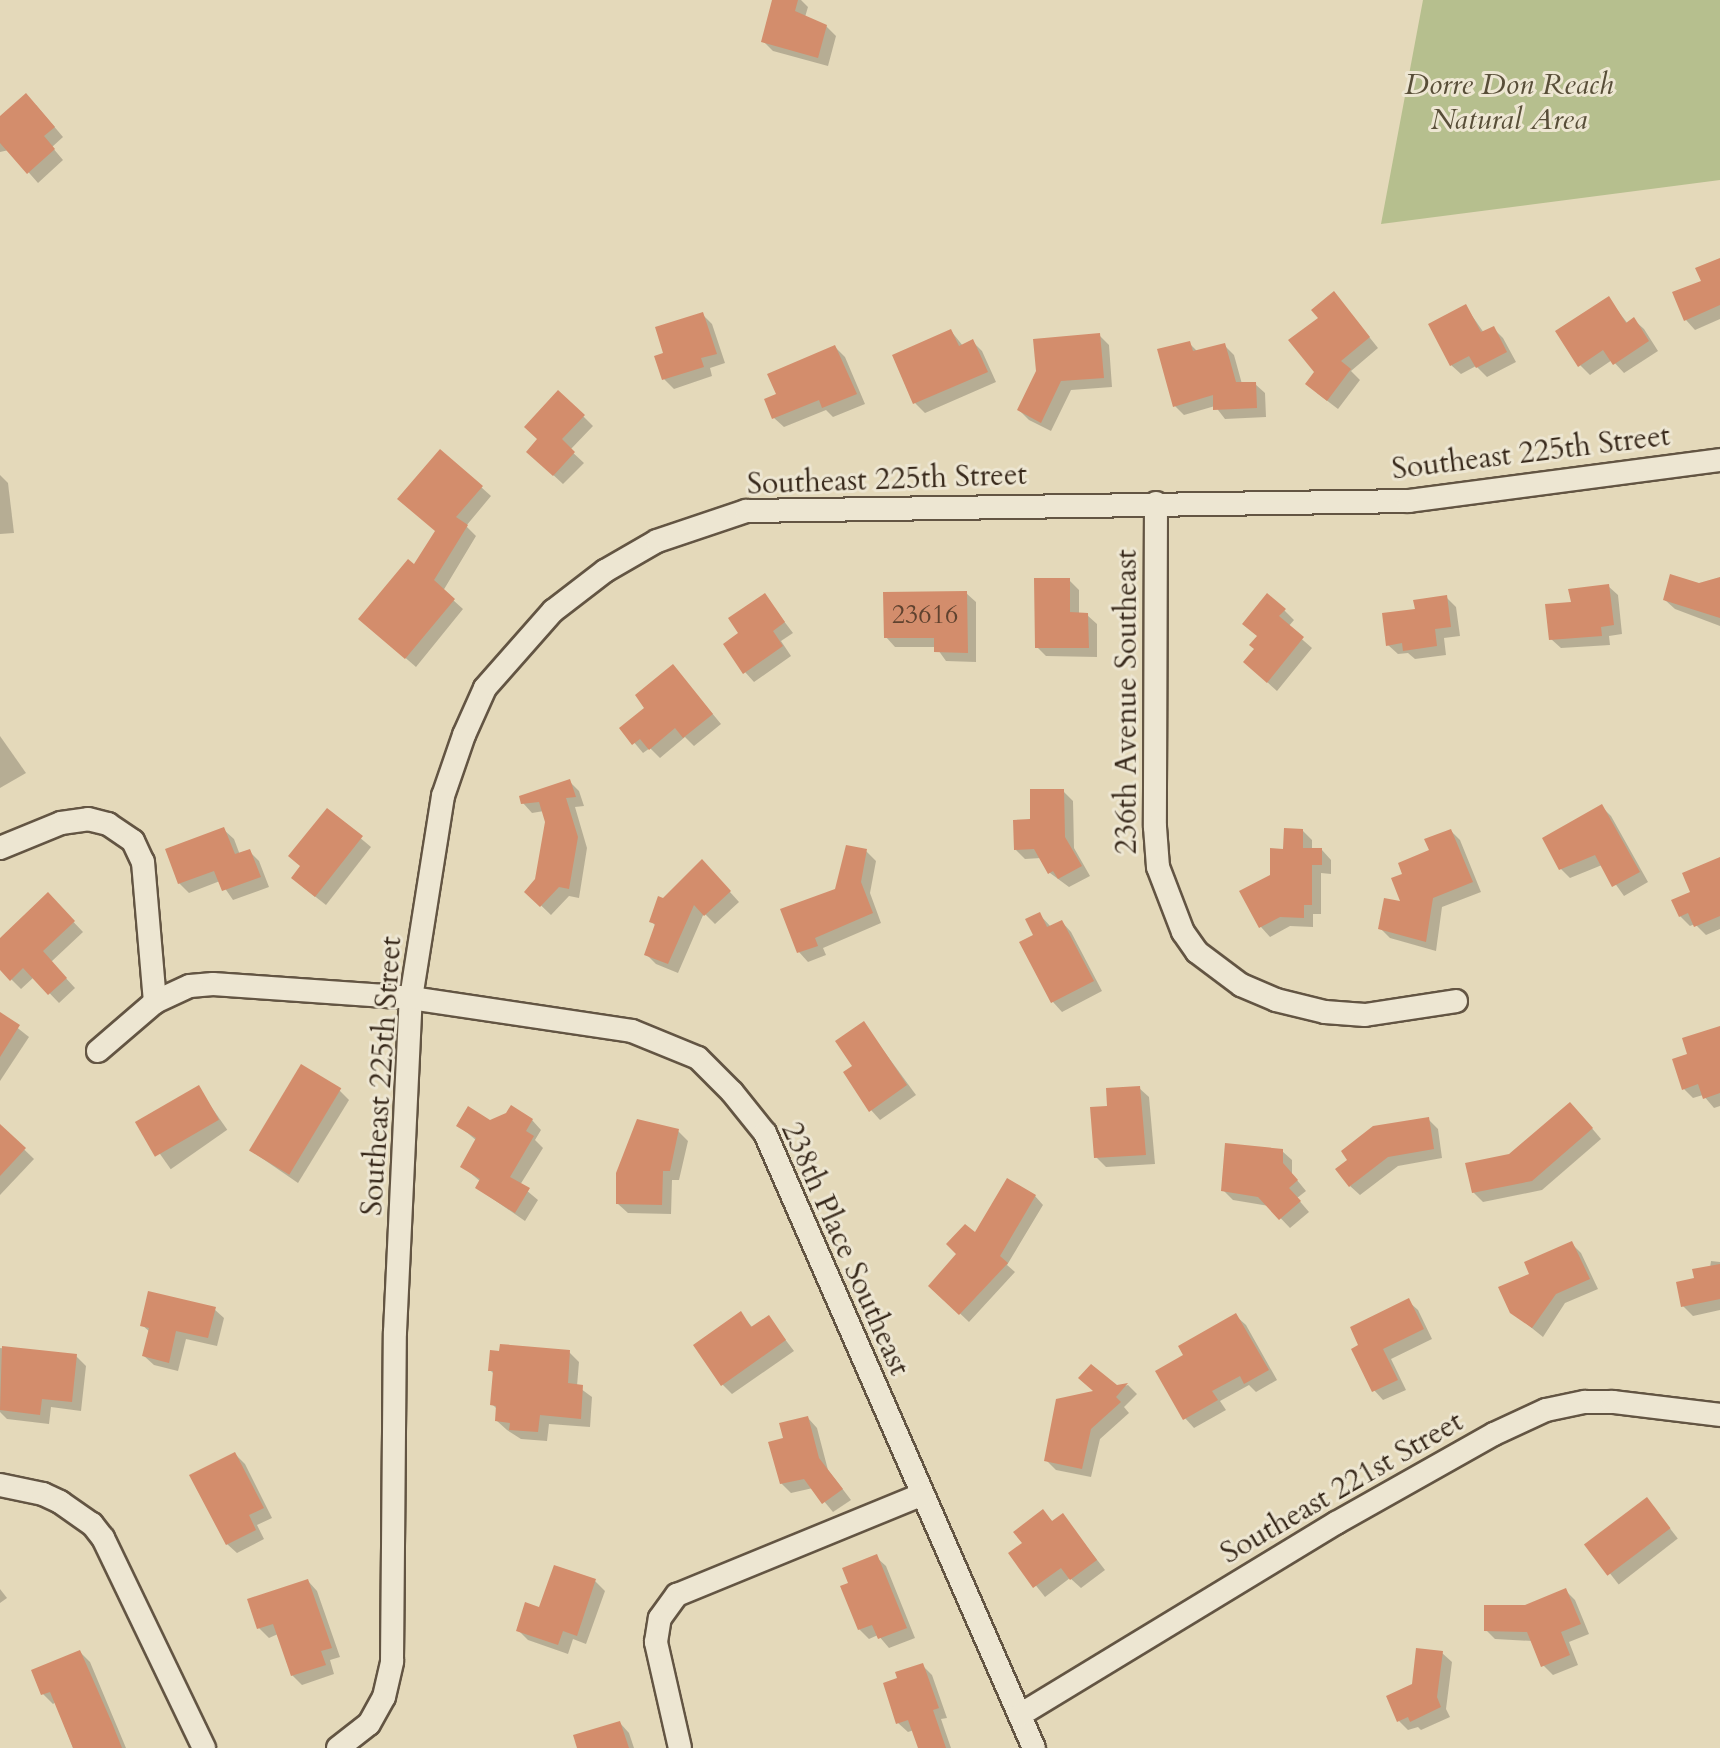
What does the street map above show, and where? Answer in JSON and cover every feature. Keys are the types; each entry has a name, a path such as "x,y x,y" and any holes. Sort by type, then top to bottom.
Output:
{"street":[{"name":"Southeast 225th Street","path":"338,1748 369,1724 384,1697 392,1661 395,1332 411,998 443,796 485,688 553,611 605,571 657,541 746,511 1409,501 1720,460"},
{"name":"236th Avenue Southeast","path":"1156,503 1157,854 1167,899 1183,932 1197,952 1229,976 1276,1000 1325,1012 1365,1015 1456,1001"},
{"path":"0,848 61,823 88,819 108,824 133,841 143,862 155,1002"},
{"name":"238th Place Southeast","path":"98,1051 155,1002 190,986 213,984 411,998 632,1031 698,1058 732,1092 765,1133 1034,1748"},
{"name":"Southeast 221st Street","path":"1020,1715 1336,1523 1494,1434 1546,1410 1585,1402 1613,1402 1720,1415"},
{"path":"0,1485 60,1502 92,1524 103,1538 204,1748"},
{"path":"680,1748 656,1642 660,1618 677,1595 921,1495"}],"green space":[{"name":"Dorre Don Reach Natural Area","path":"1423,0 1720,0 1720,180 1381,224"}],"building":[{"path":"772,0 798,0 795,11 827,25 818,58 761,42"},
{"path":"26,93 55,127 44,136 55,149 27,174 0,143 0,116"},
{"path":"1720,258 1720,305 1684,321 1672,292 1701,281 1695,268"},
{"path":"1334,291 1370,337 1341,361 1351,369 1327,401 1305,384 1314,372 1288,340 1318,318 1311,310"},
{"path":"1609,296 1626,323 1634,317 1649,341 1613,365 1603,350 1578,367 1555,331"},
{"path":"1466,304 1481,332 1494,326 1507,352 1476,368 1469,356 1450,366 1428,324"},
{"path":"703,312 717,354 701,358 704,367 662,380 654,356 663,353 655,327"},
{"path":"951,329 959,346 973,339 988,372 913,404 892,355"},
{"path":"1100,333 1104,378 1061,381 1041,423 1017,410 1036,371 1033,339"},
{"path":"1190,341 1193,351 1225,343 1236,382 1256,382 1257,408 1213,410 1213,395 1173,407 1157,349"},
{"path":"835,345 857,394 822,408 819,400 772,419 764,399 776,394 767,374"},
{"path":"558,390 585,415 562,439 575,452 553,476 526,452 537,439 524,427"},
{"path":"440,449 483,486 456,517 468,525 434,580 455,599 405,659 358,619 408,559 414,564 435,531 397,499"},
{"path":"1670,574 1699,583 1720,577 1720,618 1663,600"},
{"path":"1034,578 1070,578 1070,612 1088,613 1089,648 1035,648"},
{"path":"1609,584 1614,625 1601,627 1602,636 1549,640 1545,604 1571,602 1568,589"},
{"path":"967,591 968,653 934,652 934,638 884,638 883,592"},
{"path":"765,593 785,622 773,631 783,646 743,674 723,644 738,633 728,618"},
{"path":"1267,593 1286,609 1279,616 1304,637 1267,683 1243,662 1254,649 1249,645 1257,636 1242,624"},
{"path":"1447,595 1451,627 1435,629 1437,646 1403,651 1402,643 1386,646 1382,613 1415,609 1413,600"},
{"path":"673,664 713,714 683,738 675,728 649,750 640,739 632,745 619,728 644,708 635,695"},
{"path":"570,779 576,797 566,798 578,837 569,889 559,887 540,907 524,892 535,879 545,822 539,802 521,804 519,796"},
{"path":"1030,789 1064,789 1065,837 1082,866 1058,879 1053,871 1048,874 1034,849 1014,850 1013,820 1030,819"},
{"path":"1602,804 1640,872 1612,887 1595,855 1559,870 1542,838"},
{"path":"327,808 363,836 315,897 291,878 300,866 288,856"},
{"path":"224,827 235,854 250,849 261,877 222,891 214,871 178,884 165,849"},
{"path":"1284,828 1303,829 1303,848 1322,848 1322,865 1312,865 1312,905 1304,905 1304,918 1280,917 1259,928 1239,891 1270,875 1270,848 1283,849"},
{"path":"1451,829 1473,882 1433,898 1426,942 1378,929 1384,898 1400,901 1391,878 1402,874 1398,863 1429,850 1424,839"},
{"path":"846,845 867,849 861,882 873,913 815,938 818,946 797,953 780,909 835,889"},
{"path":"1720,857 1720,916 1694,927 1688,913 1679,917 1671,900 1690,892 1682,873"},
{"path":"702,859 731,891 704,916 694,905 668,964 644,955 655,924 649,922 658,896 663,898"},
{"path":"48,892 75,921 43,951 67,978 48,995 23,968 10,981 0,970 0,938"},
{"path":"1040,912 1047,927 1062,920 1094,981 1051,1003 1019,942 1033,935 1025,919"},
{"path":"0,1012 20,1025 0,1057"},
{"path":"864,1021 907,1085 869,1112 843,1072 852,1066 835,1041"},
{"path":"1720,1026 1720,1093 1703,1099 1698,1084 1682,1090 1672,1059 1687,1054 1682,1038"},
{"path":"301,1064 341,1088 289,1175 249,1151"},
{"path":"199,1085 219,1120 155,1157 135,1122"},
{"path":"1140,1086 1146,1155 1094,1158 1090,1107 1107,1106 1106,1088"},
{"path":"1570,1102 1593,1128 1532,1181 1472,1193 1465,1163 1509,1154"},
{"path":"511,1105 533,1119 526,1131 534,1136 510,1177 530,1188 515,1213 475,1188 480,1179 460,1167 476,1138 456,1126 468,1106 490,1120 506,1113"},
{"path":"1429,1117 1434,1149 1388,1157 1349,1187 1335,1169 1347,1160 1341,1151 1373,1126"},
{"path":"637,1119 679,1129 670,1171 663,1171 662,1205 616,1204 616,1173"},
{"path":"0,1124 26,1148 0,1176"},
{"path":"1225,1143 1283,1149 1283,1163 1298,1180 1289,1188 1301,1201 1279,1220 1258,1197 1221,1191"},
{"path":"1007,1178 1036,1195 1000,1256 1008,1263 959,1315 928,1286 956,1254 946,1244 965,1224 975,1232"},
{"path":"1572,1241 1590,1279 1556,1294 1532,1328 1510,1313 1498,1287 1529,1274 1524,1262"},
{"path":"1720,1264 1720,1299 1681,1307 1676,1282 1694,1278 1692,1269"},
{"path":"148,1291 216,1307 208,1338 176,1331 169,1363 142,1356 149,1328 140,1326"},
{"path":"1409,1298 1424,1329 1383,1349 1398,1380 1372,1392 1351,1349 1358,1345 1350,1327"},
{"path":"741,1311 751,1327 769,1315 786,1340 721,1386 693,1345"},
{"path":"1236,1313 1269,1370 1244,1384 1240,1376 1212,1391 1218,1400 1183,1420 1155,1371 1183,1355 1178,1346"},
{"path":"500,1344 570,1350 568,1383 583,1385 581,1419 540,1415 538,1432 509,1430 510,1423 495,1421 496,1406 490,1405 493,1371 488,1371 490,1350 499,1351"},
{"path":"2,1346 77,1354 72,1402 42,1399 40,1415 0,1410"},
{"path":"1091,1364 1117,1385 1128,1383 1116,1397 1121,1402 1091,1429 1082,1469 1044,1461 1056,1399 1093,1391 1078,1378"},
{"path":"808,1416 819,1458 843,1489 822,1504 804,1479 780,1484 768,1442 783,1438 779,1423"},
{"path":"235,1452 264,1508 249,1515 256,1530 226,1545 189,1475"},
{"path":"1647,1497 1670,1528 1607,1576 1584,1545"},
{"path":"1043,1509 1052,1521 1063,1513 1097,1560 1070,1580 1061,1568 1033,1588 1008,1553 1022,1543 1013,1532"},
{"path":"877,1554 907,1628 878,1639 872,1625 858,1630 840,1586 848,1583 842,1568"},
{"path":"554,1565 596,1579 577,1636 563,1631 558,1645 516,1631 525,1602 539,1607"},
{"path":"308,1579 332,1648 321,1651 326,1665 291,1676 273,1624 257,1629 247,1599"},
{"path":"1566,1588 1581,1624 1561,1632 1570,1655 1541,1667 1527,1632 1484,1631 1484,1605 1525,1605"},
{"path":"1416,1648 1443,1651 1437,1697 1441,1707 1410,1722 1408,1717 1397,1722 1386,1696 1412,1684"},
{"path":"80,1650 122,1748 73,1748 50,1692 41,1695 31,1670"},
{"path":"923,1663 939,1708 933,1710 946,1748 918,1748 908,1720 896,1724 883,1683 897,1678 895,1672"},
{"path":"620,1721 629,1748 577,1748 573,1735"}]}
